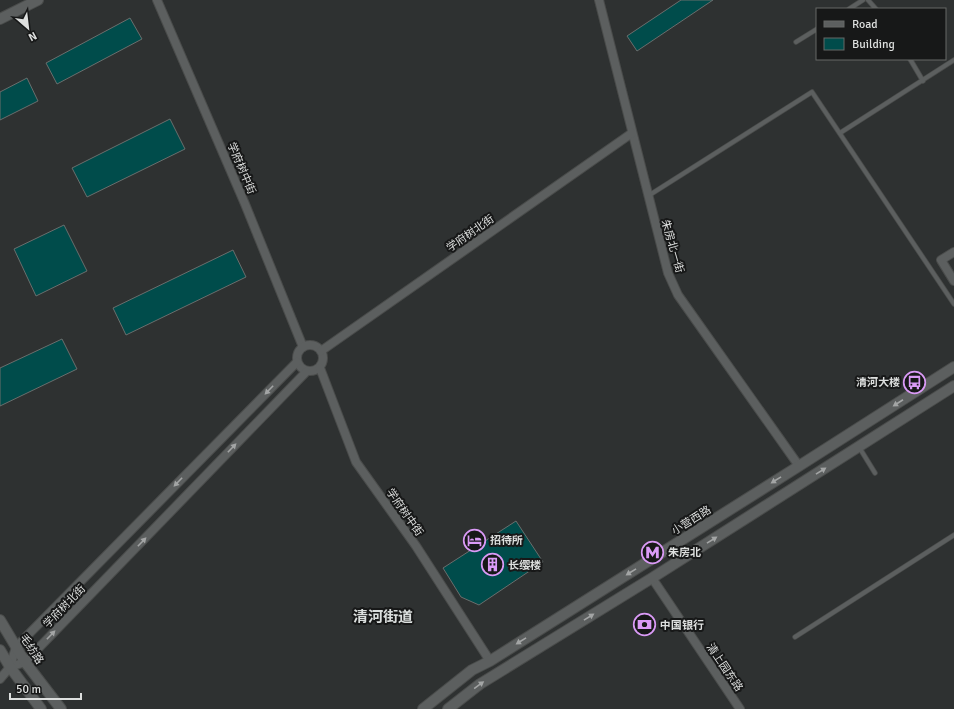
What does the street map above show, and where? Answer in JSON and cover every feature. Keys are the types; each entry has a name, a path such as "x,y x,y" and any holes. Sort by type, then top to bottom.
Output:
{"main road":[{"path":"0,19 38,0"},
{"name":"小营西路","path":"423,709 472,670 490,661 954,367"},
{"path":"448,709 480,684 652,578 954,386"},
{"name":"毛纺路","path":"0,620 25,662 61,709"},
{"path":"0,650 10,667 41,709"}],"street":[{"name":"学府树中街","path":"157,0 245,204 303,346"},
{"name":"朱房北一街","path":"599,0 668,273 678,295 799,466"},
{"name":"学府树北街","path":"321,351 632,133"},
{"path":"954,252 941,260 954,281"},
{"path":"303,346 316,346 321,351 324,359 320,368 314,372 306,372 300,368 296,362 298,351 303,346"},
{"name":"学府树北街","path":"10,667 16,647 296,362"},
{"name":"学府树中街","path":"320,368 356,462 416,546 490,661"},
{"name":"学府树北街","path":"10,667 25,662 306,372"},
{"name":"清上园东路","path":"652,578 740,709"},
{"path":"0,679 10,667"}],"lane":[{"path":"851,8 863,0"},
{"path":"868,0 875,8"},
{"path":"796,42 816,30"},
{"path":"911,60 923,81"},
{"path":"840,133 954,60"},
{"path":"648,196 812,92 954,304"},
{"path":"859,447 875,472"},
{"path":"795,637 954,536"}],"building":[{"path":"681,0 713,0 637,51 627,36"},
{"path":"130,18 142,39 57,84 46,63"},
{"path":"27,78 38,101 0,120 0,92"},
{"path":"170,119 185,149 87,197 72,168"},
{"path":"64,225 87,271 36,296 14,249"},
{"path":"233,250 246,277 126,335 113,308"},
{"path":"62,339 77,369 0,406 0,368"},
{"name":"长缨楼","path":"516,521 543,562 479,605 461,597 443,568"}],"place":[{"name":"清河大楼","path":"915,382"},
{"name":"招待所","path":"475,540"},
{"name":"朱房北","path":"653,552"},
{"name":"长缨楼","path":"493,565"},
{"name":"中国银行","path":"645,625"}],"district":[{"name":"清河街道","path":"383,617"}]}
